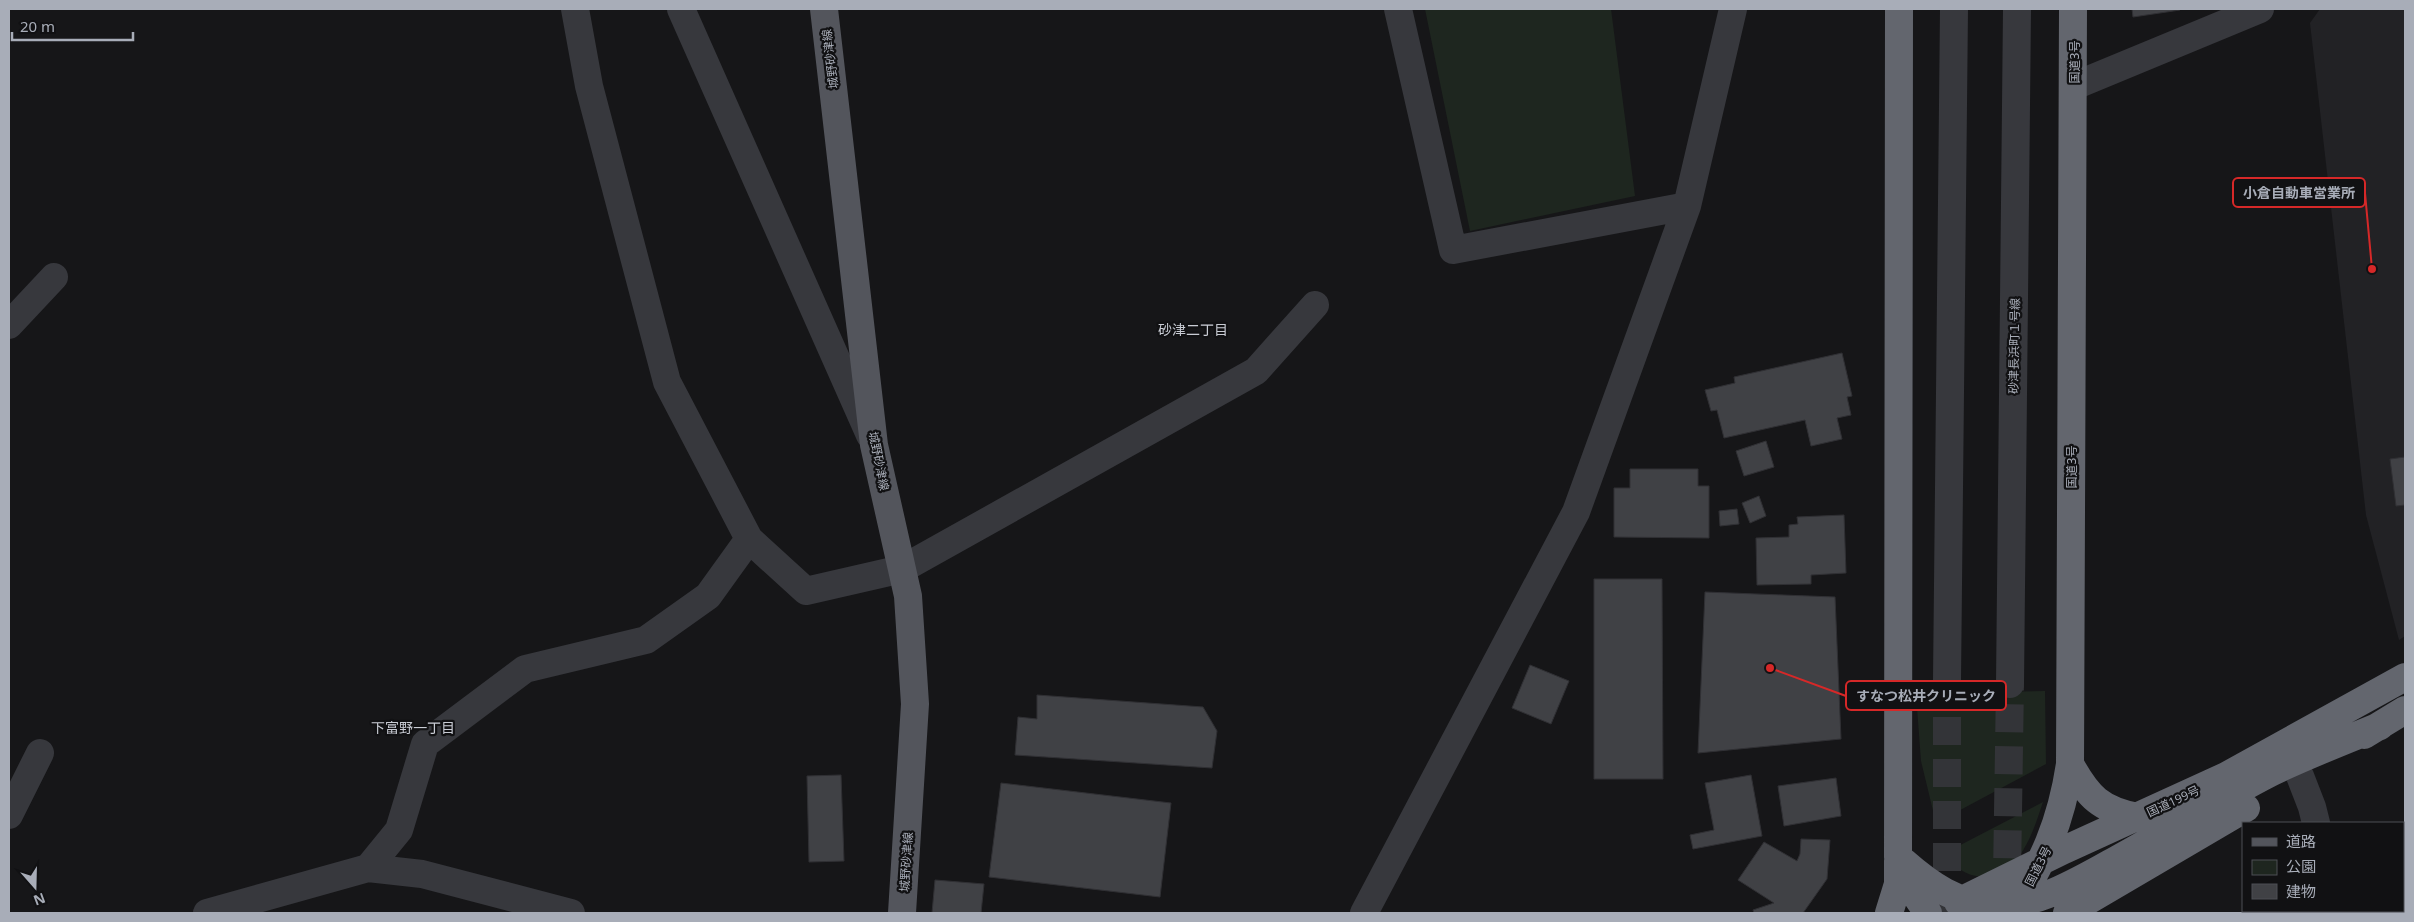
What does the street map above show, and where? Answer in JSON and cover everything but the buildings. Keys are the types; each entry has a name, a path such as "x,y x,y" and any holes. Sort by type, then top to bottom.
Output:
{"highway":[{"path":"1890,913 1898,884 1899,9"},
{"name":"国道3号","path":"2015,908 2053,856 2056,829 2065,799 2070,764 2074,9"},
{"name":"国道199号","path":"1934,913 2226,776 2405,677"},
{"path":"1898,857 1922,879 1939,890 1962,900 2015,908 2062,905 2132,876 2300,776 2405,710"},
{"path":"2062,905 2272,772 2380,726"},
{"path":"2070,764 2078,780 2102,806 2116,813 2138,818"},
{"path":"2053,856 2062,905"},
{"path":"1898,857 1910,887 1928,913"}],"main road":[{"name":"城野砂津線","path":"824,9 874,445 908,596 915,704 902,913"}],"street":[{"path":"575,9 589,86 667,382 749,539 806,590 902,569 1256,371 1315,306"},
{"path":"681,9 874,445"},
{"path":"1398,9 1453,250 1686,206"},
{"path":"1364,913 1576,512 1686,206 1733,9"},
{"path":"1947,680 1954,9"},
{"name":"砂津長浜町１号線","path":"2010,684 2017,9"},
{"path":"2074,86 2260,9"},
{"path":"9,325 54,277"},
{"path":"368,868 398,830 425,744 525,669 646,640 708,596 749,539"},
{"path":"9,815 40,753"},
{"path":"2300,776 2316,822"},
{"path":"207,913 368,868 422,874 571,913"}],"shaded area":[{"path":"2320,9 2405,9 2405,636 2399,640 2366,515 2310,23"}],"green space":[{"path":"1425,9 1611,9 1635,196 1470,231"},
{"path":"2045,691 2046,764 1936,823 1921,761 1916,694"},
{"path":"2043,802 2022,853 2003,872 1991,876 1971,875 1958,868 1945,853"}],"tunnel":[{"path":"1947,680 1947,913"},
{"path":"2010,684 2007,876 2010,900"}],"place":[{"name":"小倉自動車営業所","path":"2372,269"},
{"name":"すなつ松井クリニック","path":"1770,668"}],"district":[{"name":"砂津二丁目","path":"1193,329"},
{"name":"下富野一丁目","path":"413,727"}]}
